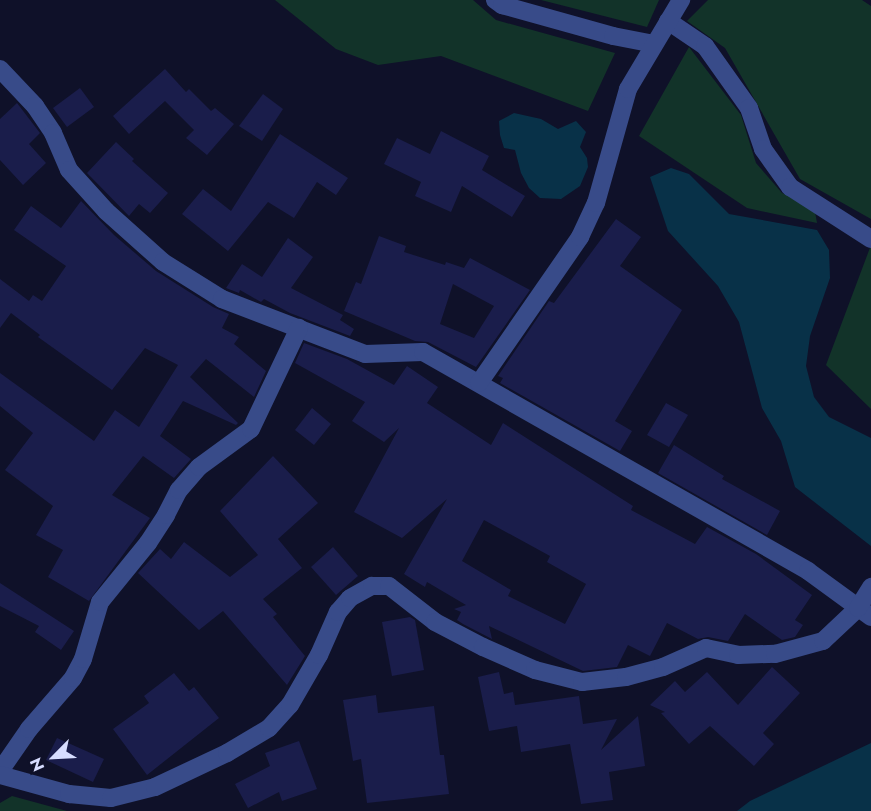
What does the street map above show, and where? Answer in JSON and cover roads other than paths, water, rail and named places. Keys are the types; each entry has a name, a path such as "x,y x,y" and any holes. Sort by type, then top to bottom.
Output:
{"street":[{"path":"495,0 502,5 654,44"},
{"path":"479,383 580,237 596,203 628,89 681,0"},
{"path":"668,21 705,46 749,108 763,149 790,187 871,238"},
{"path":"0,69 35,106 53,133 69,170 106,211 163,262 222,299 365,354 423,352 808,571 865,612"},
{"path":"299,328 251,429 199,467 179,490 148,543 100,602 83,659 73,678 29,729 0,773 69,794 111,798 155,787 227,753 269,728 290,705 320,655 338,612 350,598 372,586 389,586 435,622 483,647 535,670 582,682 635,675 663,667 706,648 738,655 775,654 823,641 865,612 871,587"}],"water":[{"path":"514,113 541,119 558,129 576,121 586,132 580,147 587,158 588,167 580,186 561,199 540,198 529,188 521,173 515,150 504,148 500,135 499,121"},
{"path":"671,168 689,174 729,214 817,230 829,250 830,278 810,336 806,366 814,397 829,417 871,438 871,546 795,487 781,441 762,408 739,322 718,286 668,231 650,177"},
{"path":"871,743 871,811 737,811 750,801"}]}
